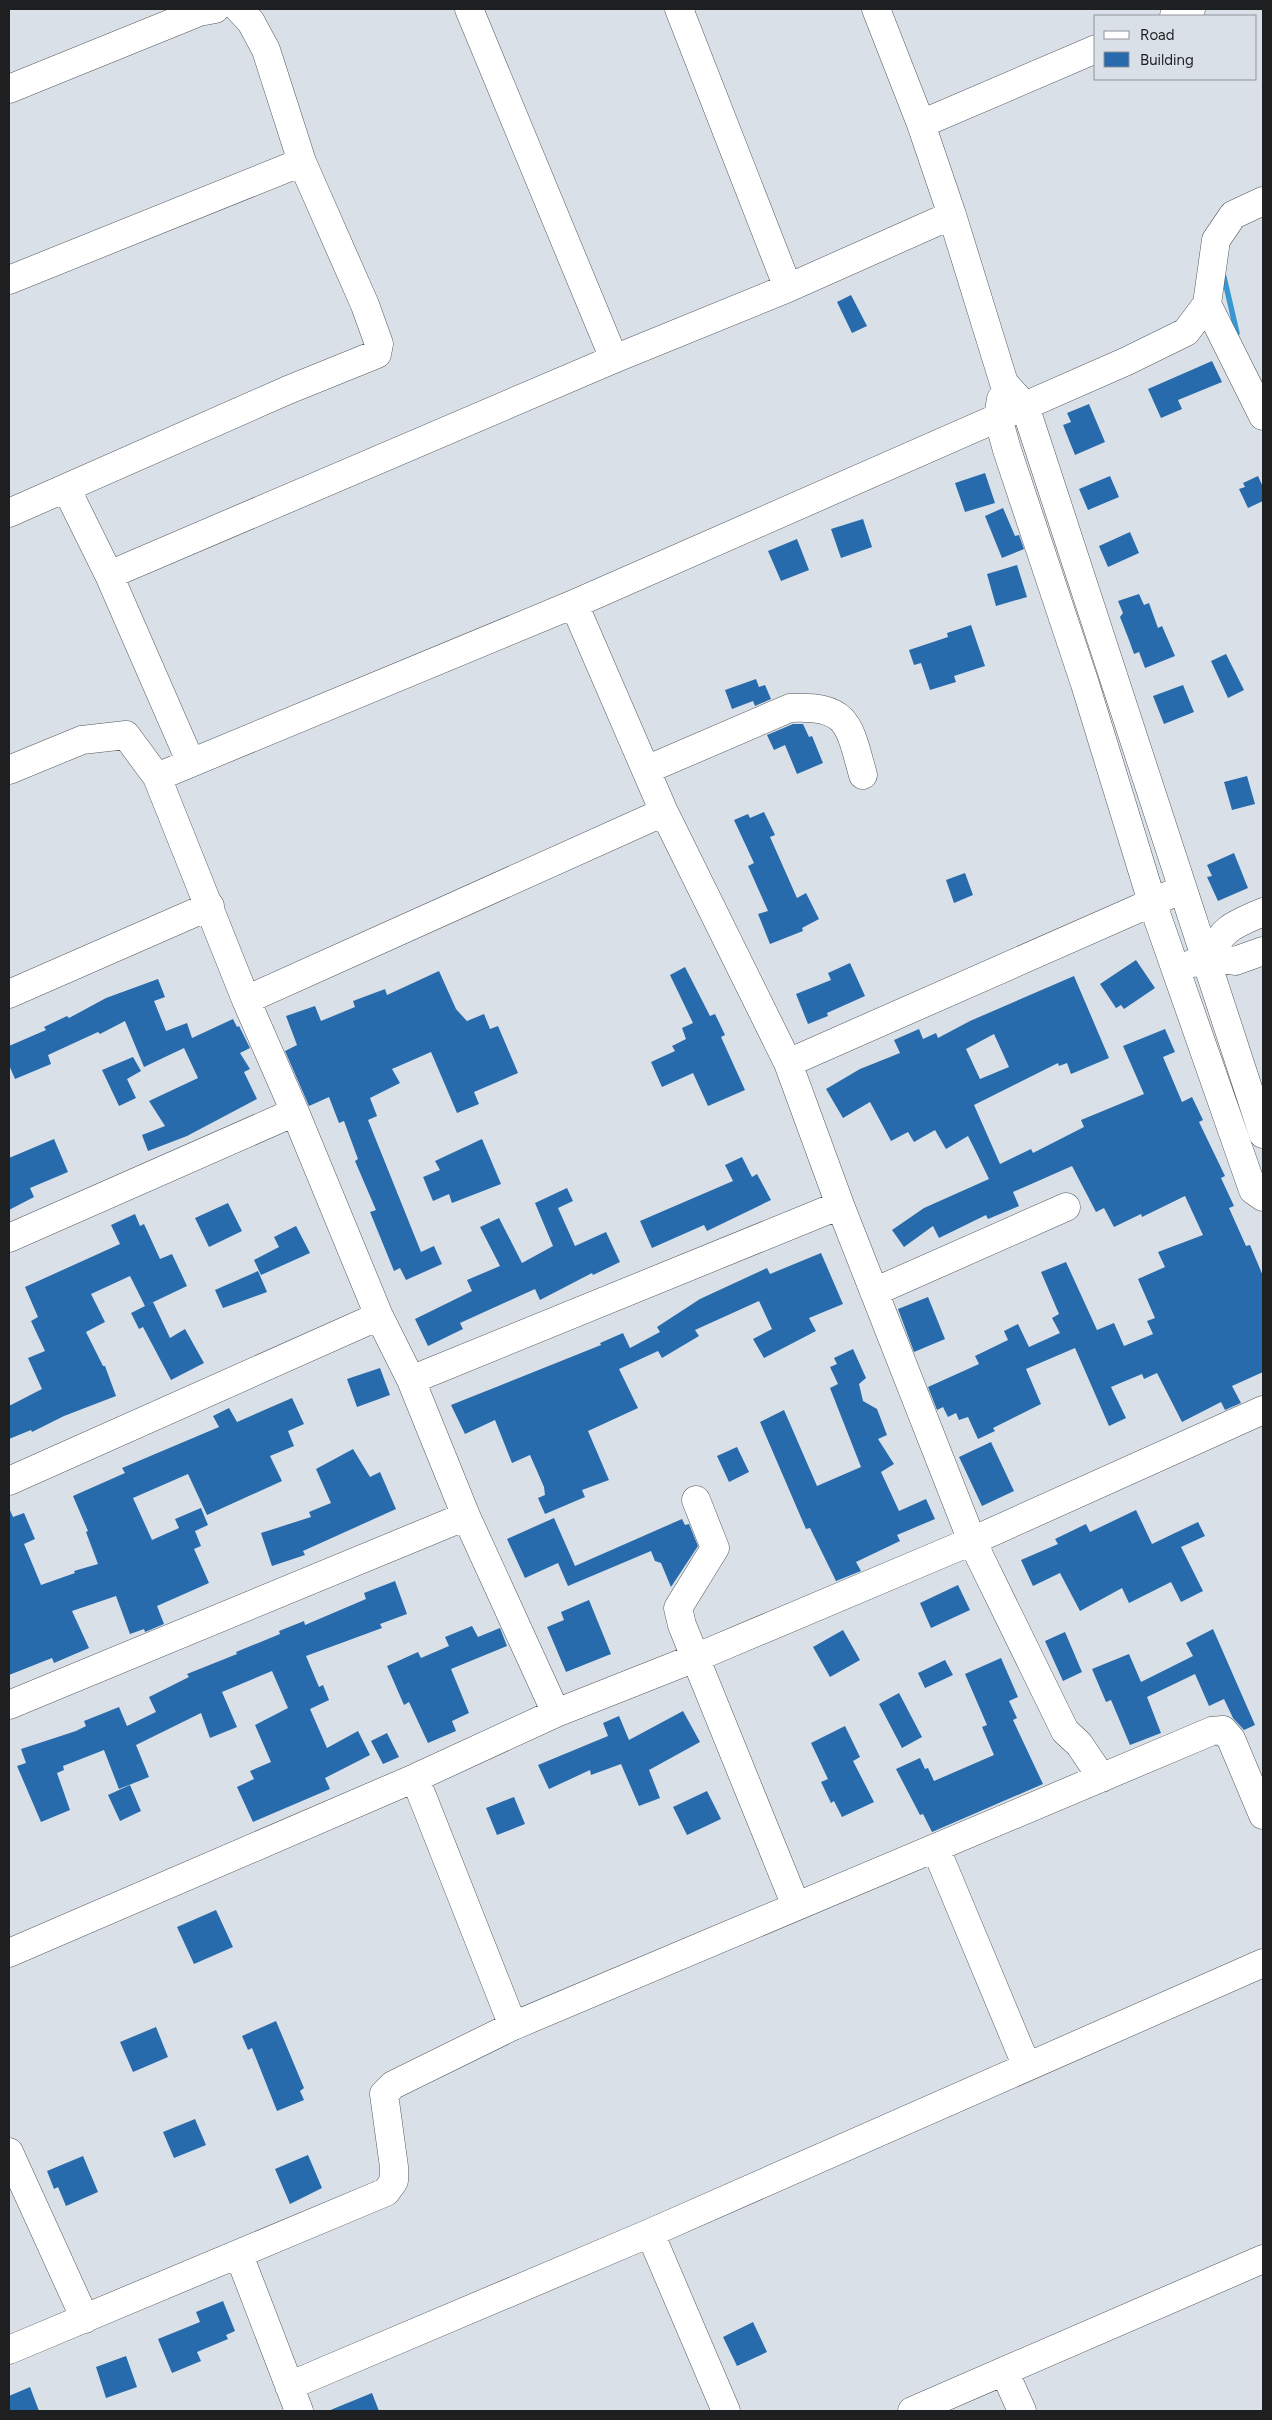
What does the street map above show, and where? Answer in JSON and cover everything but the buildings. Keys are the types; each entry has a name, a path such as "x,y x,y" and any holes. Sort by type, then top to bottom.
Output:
{"street":[{"path":"9,89 199,12 215,9"},
{"path":"9,513 288,390 377,354 379,344 365,305 302,162 266,50 251,22 239,9"},
{"path":"469,9 614,359"},
{"path":"679,9 788,288"},
{"path":"876,9 921,124 952,215 1004,383 1025,406 1207,956 1263,1134"},
{"path":"1176,15 1191,9"},
{"path":"921,124 1094,51"},
{"path":"9,280 302,162"},
{"path":"158,776 574,604 1127,361 1186,332 1208,304 1216,240 1233,215 1263,201"},
{"path":"109,575 614,359 788,288 952,215"},
{"path":"1208,304 1263,416"},
{"path":"1004,383 998,417 1131,829 1152,902 1253,1190 1263,1197"},
{"path":"66,488 109,575 191,763"},
{"path":"1048,575 1078,565"},
{"path":"574,604 664,812 788,1063 840,1205 972,1541 1065,1731 1079,1744 1102,1778"},
{"path":"646,770 790,708 812,707 828,710 844,720 852,736 862,774"},
{"path":"9,770 82,740 126,735 158,776 246,1000 295,1112 379,1316 411,1380 466,1516 556,1713"},
{"path":"246,1000 664,812"},
{"path":"1131,829 1162,820"},
{"path":"788,1063 1184,889"},
{"path":"9,994 210,906"},
{"path":"1177,969 1207,956 1222,933 1232,926 1263,912"},
{"path":"1207,956 1235,961 1263,951"},
{"path":"1211,1069 1239,1059"},
{"path":"9,1238 295,1112"},
{"path":"411,1380 840,1205"},
{"path":"874,1292 1066,1207"},
{"path":"9,1481 379,1316"},
{"path":"9,1953 415,1778 556,1713 695,1658 972,1541 1263,1410"},
{"path":"696,1500 715,1548 678,1608 695,1658 796,1906"},
{"path":"9,1704 466,1516"},
{"path":"9,2350 386,2192 394,2181 394,2166 384,2094 393,2085 513,2026 1212,1731 1223,1730 1231,1739 1263,1815"},
{"path":"415,1778 513,2026"},
{"path":"936,1848 1027,2067"},
{"path":"289,2386 650,2233 1263,1963"},
{"path":"9,2152 85,2319"},
{"path":"650,2233 726,2411"},
{"path":"239,2255 299,2411"},
{"path":"912,2411 1263,2259"},
{"path":"1004,2372 1022,2411"}],"waterway":[{"path":"1224,277 1237,333"}]}
